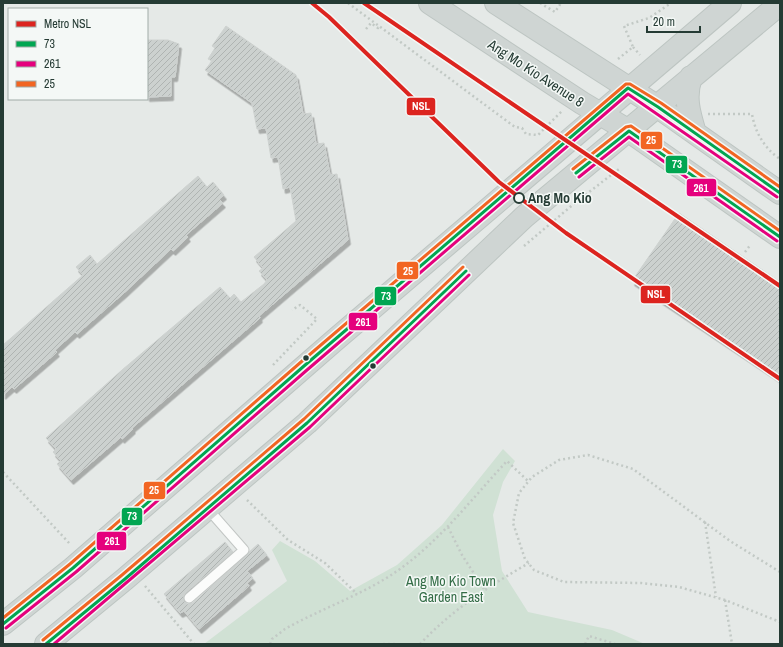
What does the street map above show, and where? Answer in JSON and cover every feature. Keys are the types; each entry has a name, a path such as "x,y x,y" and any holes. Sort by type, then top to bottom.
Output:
{"main road":[{"name":"Ang Mo Kio Avenue 8","path":"430,3 582,103 629,131 780,237"},
{"path":"496,3 658,107 698,124 780,193"},
{"path":"3,624 73,568 304,366 628,88 730,3"},
{"path":"46,644 307,423 524,217 780,4"},
{"path":"691,77 687,87 686,99 698,124"}],"lane":[{"path":"189,598 244,550 208,508"}],"path":[{"path":"348,3 515,127 522,128 526,134 538,134"},
{"path":"540,3 555,12 560,3"},
{"path":"624,26 649,18 671,3"},
{"path":"366,29 371,23 378,28 379,26"},
{"path":"698,124 752,114 754,126 762,141 771,153 780,159"},
{"path":"745,252 751,244"},
{"path":"292,310 300,306 318,319"},
{"path":"780,572 730,541 634,469 588,455 559,460 529,482 519,493 513,523 519,546 534,570 564,582 641,584 679,587 725,600 780,622"},
{"path":"270,644 278,634 296,623 378,583 404,566 448,527 507,461 529,482"},
{"path":"3,472 72,546"},
{"path":"243,495 288,540 325,563 357,594"},
{"path":"705,522 716,597"},
{"path":"448,527 462,555 484,590"},
{"path":"420,644 460,607 484,590 529,563"},
{"path":"143,584 194,644"},
{"path":"725,600 732,644"},
{"path":"585,644 589,636 614,644"},
{"path":"383,644 397,644"}],"green space":[{"name":"Ang Mo Kio Town Garden East","path":"503,449 515,461 503,482 493,515 502,571 528,612 612,630 645,644 204,644 287,581 272,550 280,541 315,561 350,591 397,565 442,525"}],"building":[{"path":"226,26 296,75 303,114 311,113 316,144 324,143 330,175 337,174 348,240 259,316 260,318 132,428 133,429 122,439 121,437 71,480 57,464 61,461 53,452 56,449 46,438 122,370 220,287 230,298 234,294 241,302 264,284 267,280 259,271 263,268 254,257 296,221 290,187 283,189 278,157 271,158 266,128 257,129 252,103 205,70 212,61 208,59 215,48 212,46"},
{"path":"148,40 168,40 179,44 175,77 171,77 171,96 148,97"},
{"path":"198,176 207,187 213,182 224,195 219,199 223,203 186,235 188,237 173,251 171,249 77,334 75,332 55,350 57,352 14,389 12,387 3,395 3,345 83,275 76,267 90,255 97,264"},
{"path":"679,213 780,282 780,380 632,281"},
{"path":"225,542 233,552 185,593 183,599 187,604 193,603 258,544 267,555 247,571 253,578 247,583 249,586 199,629 184,611 180,613 164,594"}],"metro line":[{"name":"NSL","path":"312,3 329,17 499,182 566,233 780,379"},
{"name":"NSL","path":"364,3 780,286"}],"transit line":[{"name":"25","path":"3,618 70,564 301,362 626,84 630,84 661,103 780,187"},
{"name":"73","path":"3,624 73,568 304,366 628,88 658,107 780,193"},
{"name":"261","path":"6,628 76,572 307,370 628,94 777,197"},
{"name":"25","path":"573,169 626,127 631,126 780,231"},
{"name":"73","path":"576,173 629,131 780,237"},
{"name":"261","path":"579,177 629,137 777,241"},
{"name":"25","path":"43,640 122,575 304,419 463,267"},
{"name":"73","path":"46,644 125,579 307,423 466,271"},
{"name":"261","path":"54,644 310,427 469,275"}],"place":[{"name":"Ang Mo Kio","path":"519,198"}]}
